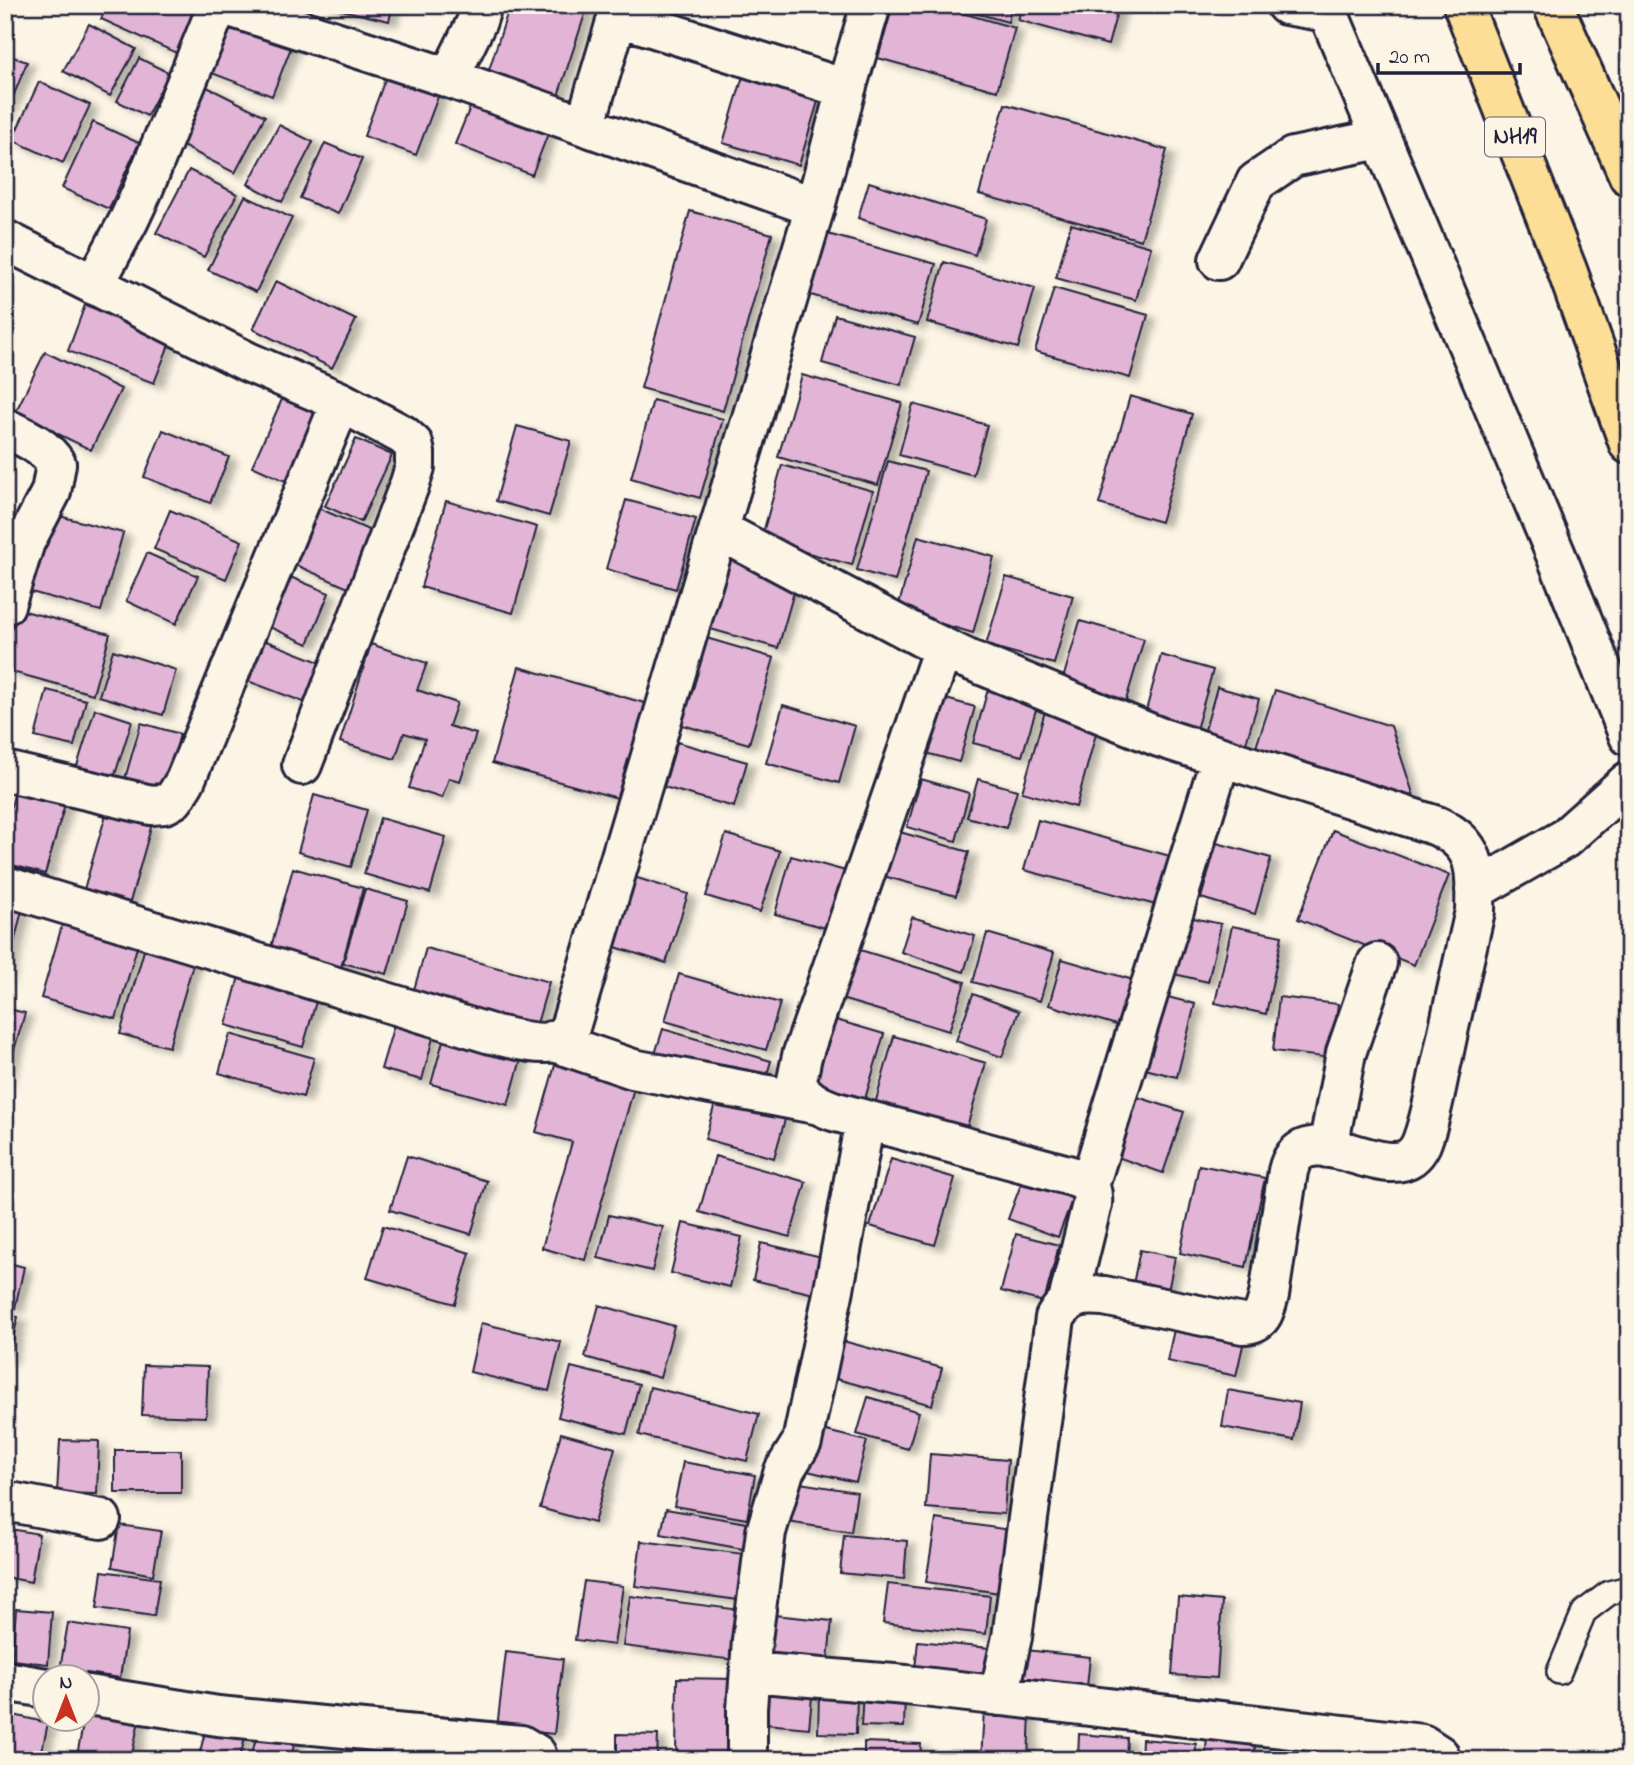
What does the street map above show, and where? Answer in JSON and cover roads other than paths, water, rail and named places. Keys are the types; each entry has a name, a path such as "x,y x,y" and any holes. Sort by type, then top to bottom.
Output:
{"highway":[{"name":"NH19","path":"1463,5 1567,270 1629,444"},
{"path":"1553,5 1629,176"}],"street":[{"path":"94,285 142,192 218,5"},
{"path":"224,5 449,78 816,207"},
{"path":"449,78 477,22 482,5"},
{"path":"5,886 491,1034 525,1041 560,1041 568,1034 816,207 871,5"},
{"path":"1286,5 1326,9 1556,555 1629,736"},
{"path":"585,126 619,11 846,89"},
{"path":"1219,260 1256,182 1293,157 1380,139"},
{"path":"5,240 248,362 341,402 402,435 413,444 415,467 302,765"},
{"path":"5,771 151,805 165,804 174,799 204,737 341,402"},
{"path":"5,428 48,452 56,464 51,492 25,542 5,605"},
{"path":"719,530 943,648 1159,737 1437,826 1460,840 1470,853 1475,911 1420,1147 1410,1157 1399,1161 1384,1161 1313,1146 1294,1156 1287,1171 1269,1295 1259,1321 1243,1324 1104,1296 1080,1296 1068,1301"},
{"path":"815,1104 802,1094 796,1085 802,1056 943,648"},
{"path":"999,1696 1014,1624 1055,1318 1068,1301 1092,1204 1090,1185 1221,757"},
{"path":"1475,890 1564,839 1629,781"},
{"path":"1328,1148 1346,1053 1377,963"},
{"path":"551,1041 634,1069 815,1104 1068,1175 1090,1185"},
{"path":"747,1760 752,1640 766,1532 784,1471 802,1442 865,1120"},
{"path":"5,1501 102,1520"},
{"path":"750,1672 906,1685 1422,1744 1439,1755 1440,1760"},
{"path":"5,1681 32,1686"},
{"path":"102,1697 218,1716 521,1745 536,1754 538,1760"}],"lane":[{"path":"1559,1672 1584,1612 1609,1593 1629,1588"}]}
